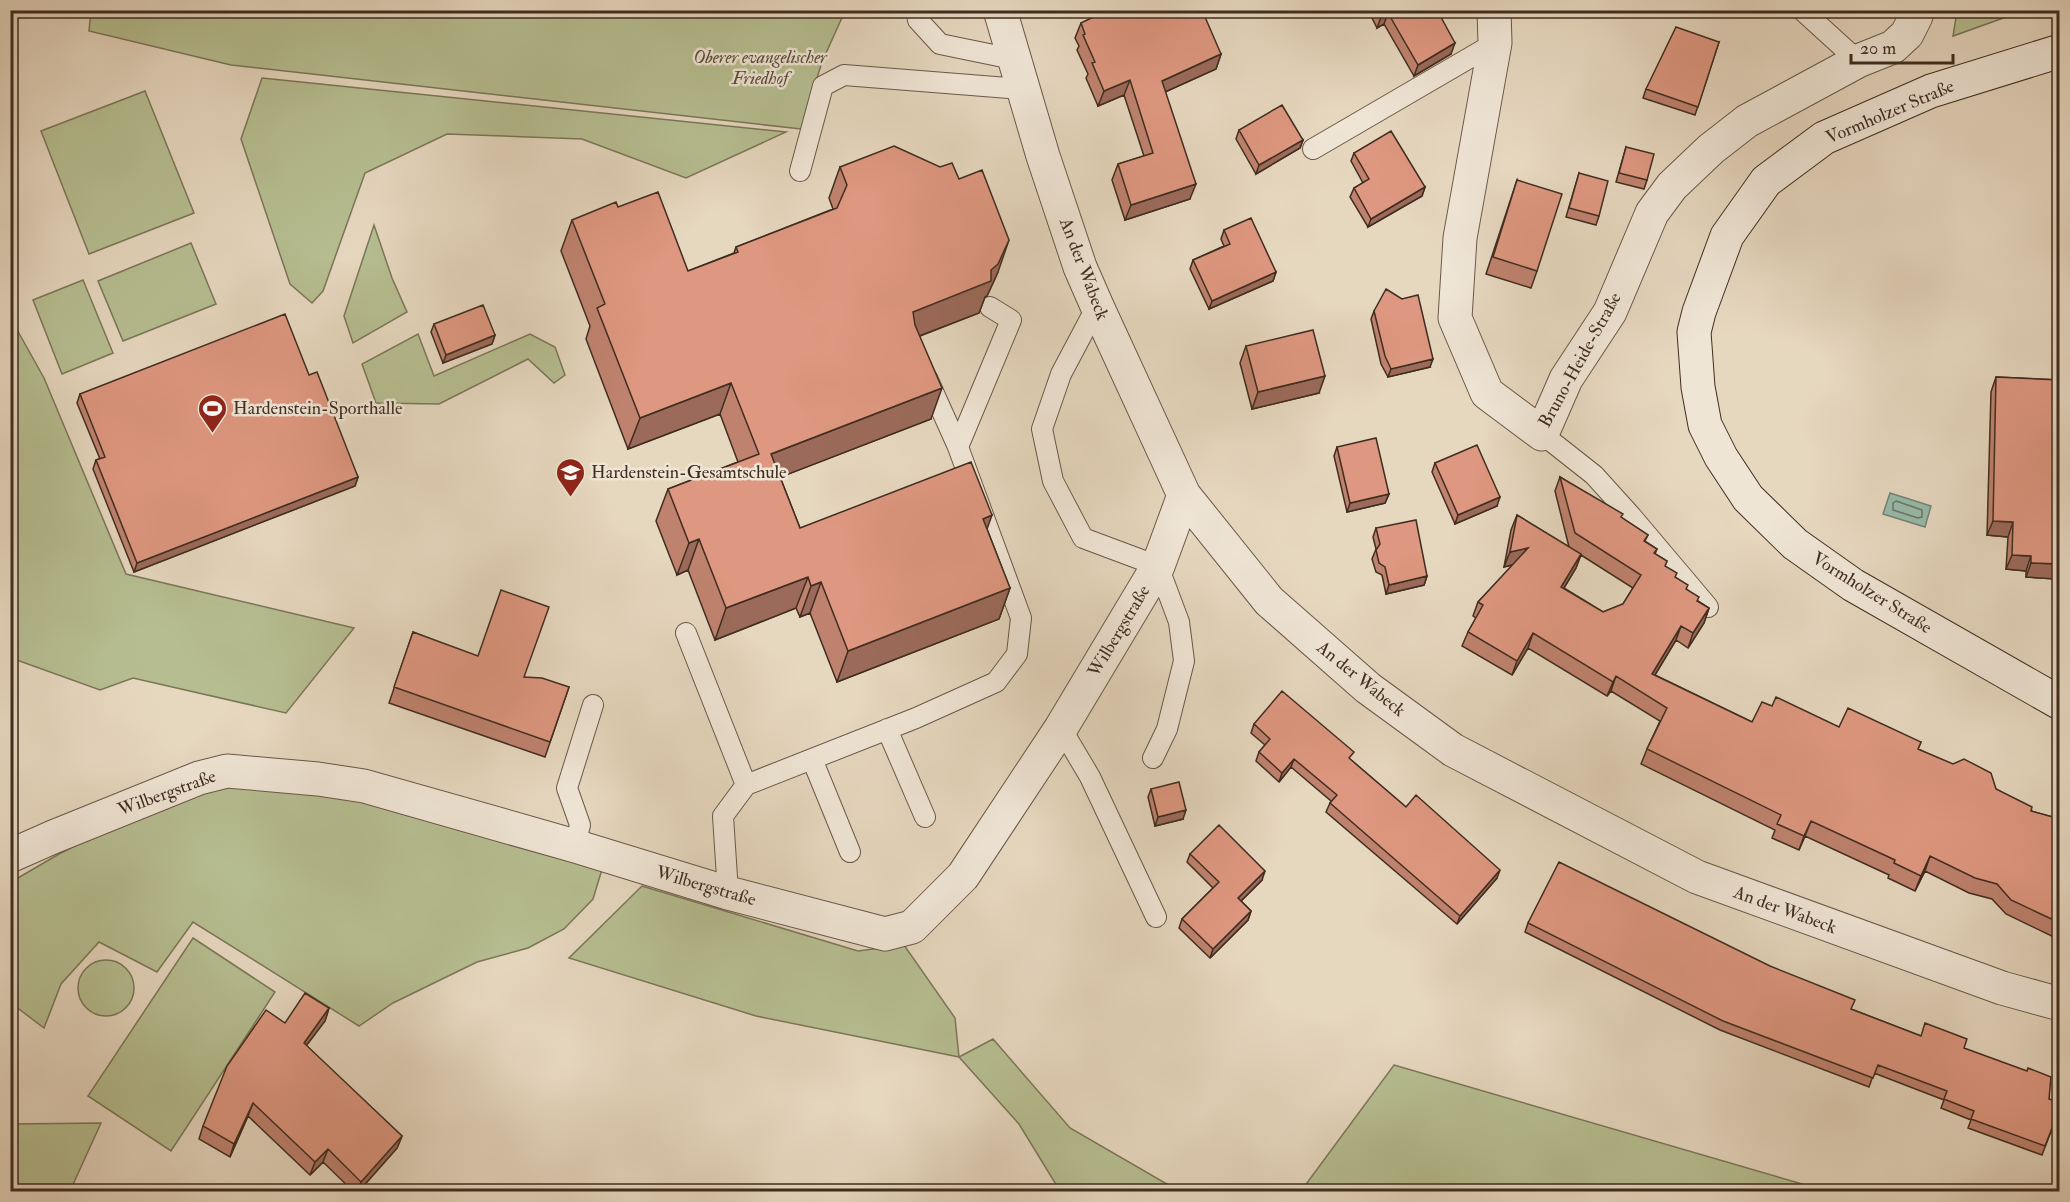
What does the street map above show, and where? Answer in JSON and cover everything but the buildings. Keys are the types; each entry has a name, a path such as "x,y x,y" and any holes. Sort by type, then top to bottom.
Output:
{"street":[{"name":"An der Wabeck","path":"1000,10 1017,74 1080,267 1097,306 1184,495 1269,602 1368,688 1453,750 1697,877 2002,988 2060,1004"},
{"name":"Bruno-Heide-Straße","path":"1494,10 1495,43 1460,238 1455,318 1486,393 1542,434 1566,379 1610,312 1652,213 1672,186 1710,148 1747,121 1858,61 1893,47 1907,34 1916,16 1916,10"},
{"name":"Vormholzer Straße","path":"2060,51 1931,91 1824,138 1766,182 1727,236 1694,332 1698,387 1705,425 1721,457 1748,498 1796,544 1853,585 2060,703"},
{"name":"Wilbergstraße","path":"10,856 199,778 227,771 318,779 364,786 575,846 728,893 885,934 912,927 963,876 1061,728 1158,566 1184,495"}],"lane":[{"path":"916,10 918,20 940,44 1017,74"},
{"path":"1802,10 1858,61"},
{"path":"1313,148 1495,43"},
{"path":"800,171 823,86 844,75 1017,74"},
{"path":"1097,306 1061,374 1042,429 1053,481 1083,538 1158,566 1179,622 1184,661 1167,729 1154,758"},
{"path":"958,447 1011,320 990,307"},
{"path":"728,893 723,816 746,785 887,729 996,682 1017,654 1021,618 958,447 920,361"},
{"path":"1542,434 1594,475 1708,607"},
{"path":"686,633 746,785"},
{"path":"575,846 580,825 567,788 592,705"},
{"path":"1061,728 1090,777 1156,917"},
{"path":"887,729 925,818"},
{"path":"813,759 850,852"}],"green space":[{"name":"Oberer evangelischer Friedhof","path":"91,10 845,11 822,62 801,129 231,65 89,31"},
{"path":"1957,10 2023,11 1953,36"},
{"path":"262,78 786,132 686,178 582,139 447,134 365,173 323,291 312,303 290,284 241,139"},
{"path":"145,91 194,213 89,254 41,131"},
{"path":"374,225 392,278 407,312 353,343 344,316"},
{"path":"191,243 216,304 123,341 98,281"},
{"path":"83,280 113,353 62,374 33,300"},
{"path":"11,319 44,378 126,574 354,628 286,713 133,678 100,690 11,658"},
{"path":"418,334 434,376 530,334 555,347 565,375 554,383 528,359 439,404 376,403 362,364"},
{"path":"229,781 350,794 603,866 593,899 564,929 528,948 477,962 393,1003 359,1026 193,922 157,972 99,942 61,984 44,1028 11,1003 11,882 59,854 143,811"},
{"path":"642,886 858,951 904,945 955,1018 959,1057 756,1016 569,958"},
{"path":"193,938 275,992 171,1151 88,1096"},
{"path":"106,960 117,962 126,968 132,977 134,988 132,999 126,1008 117,1014 106,1016 95,1014 86,1008 80,999 78,988 80,977 86,968 95,962"},
{"path":"993,1039 1070,1128 1179,1191 1060,1191 1019,1124 959,1057"},
{"path":"1394,1065 1826,1191 1301,1191"},
{"path":"101,1123 70,1191 11,1191 11,1124"}],"water":[{"path":"1890,493 1931,506 1925,527 1883,514"}],"place":[{"name":"Hardenstein-Sporthalle","path":"212,434"},
{"name":"Hardenstein-Gesamtschule","path":"570,498"}]}
